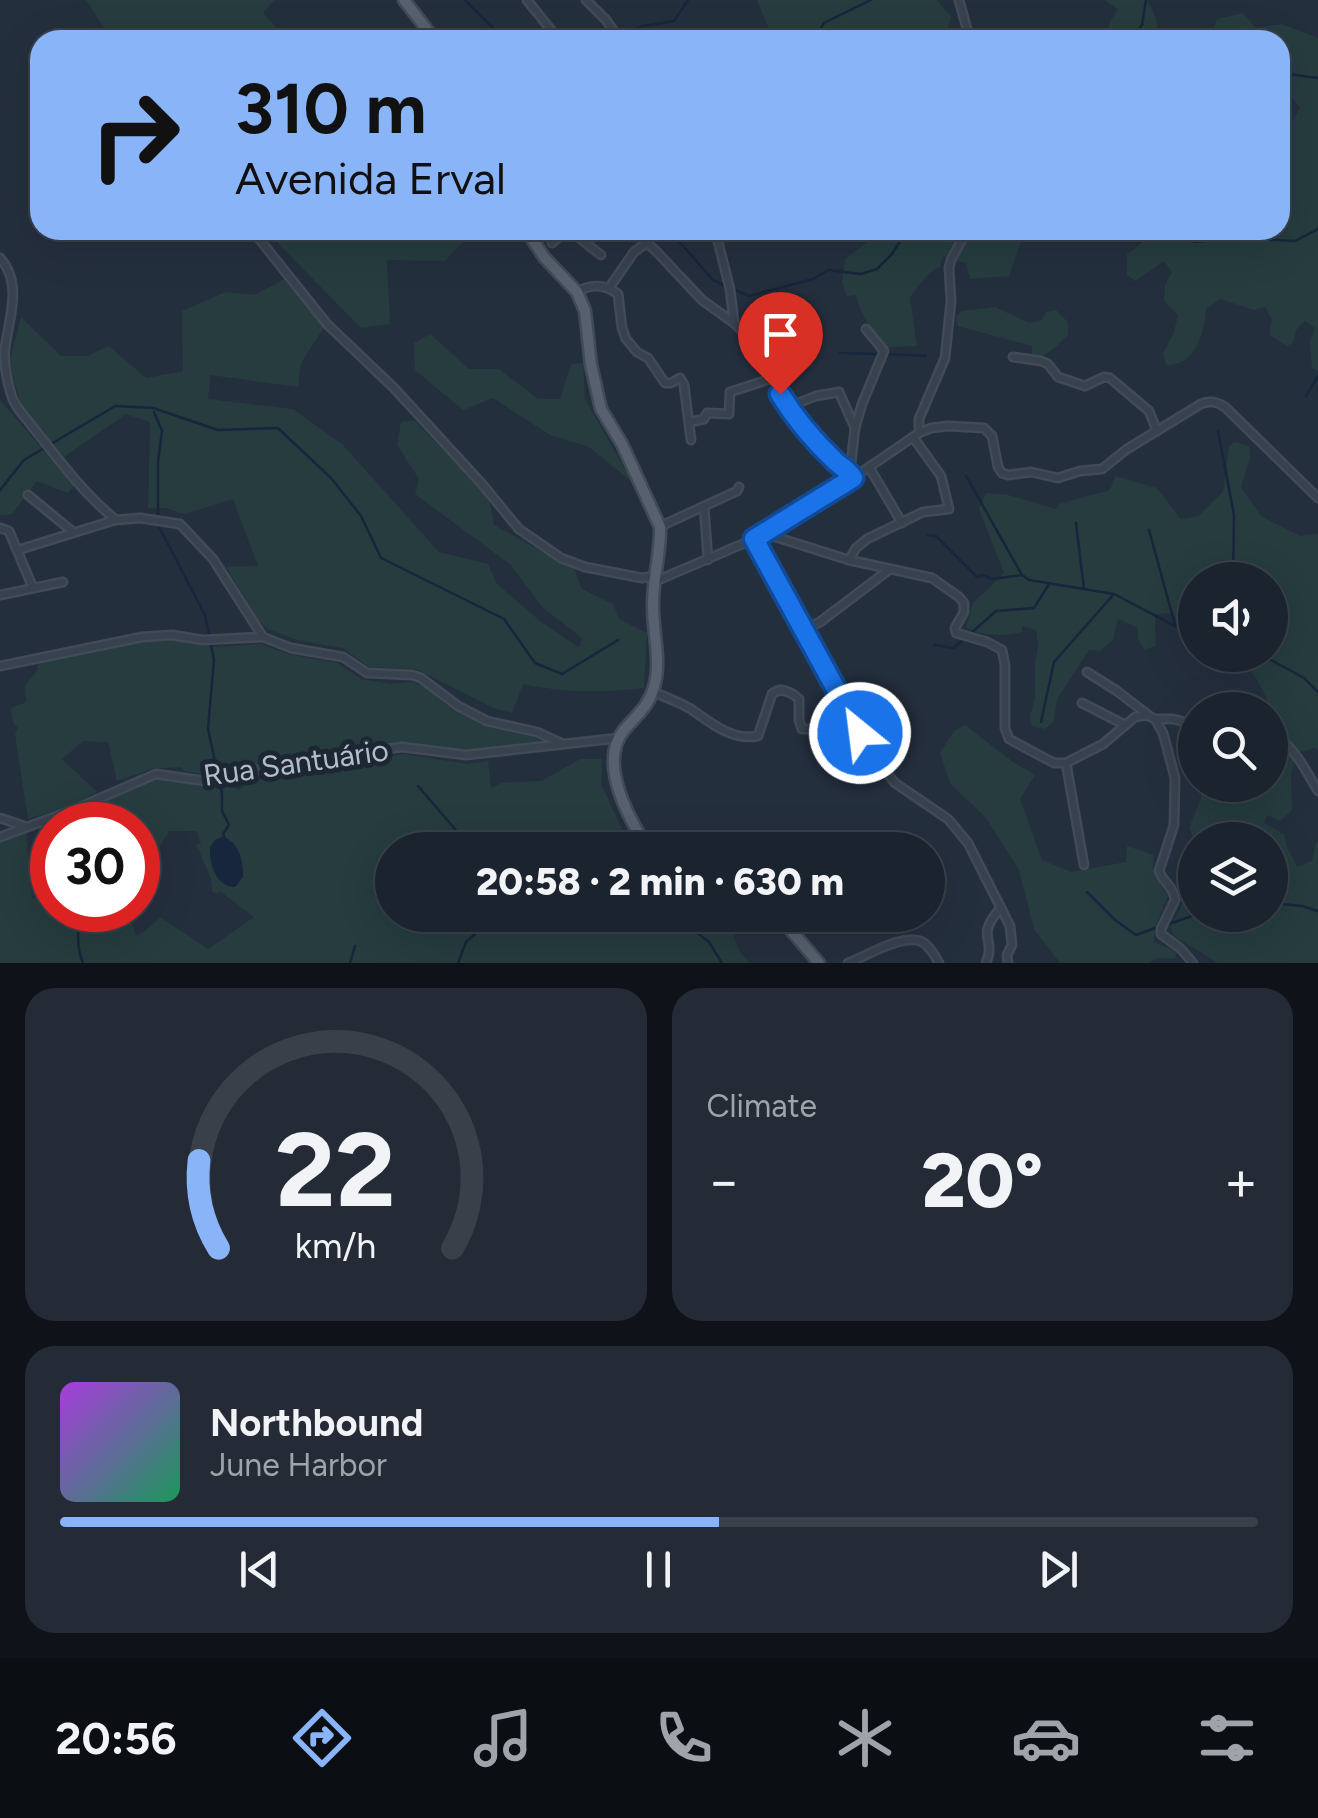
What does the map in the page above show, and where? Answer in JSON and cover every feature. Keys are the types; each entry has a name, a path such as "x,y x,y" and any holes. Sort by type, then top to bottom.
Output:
{"main road":[{"path":"404,0 426,30"},
{"path":"532,240 577,292 584,311 601,409 622,444 660,527 652,604 657,654 653,692 620,738 613,762 618,789 641,832"},
{"path":"793,932 820,963"}],"street":[{"path":"527,0 551,30"},
{"path":"586,0 613,30"},
{"path":"959,0 967,30"},
{"path":"260,240 327,324 394,388 519,529 562,558 585,567 655,579 708,560 763,534 916,435 948,426 989,431 1002,473 1031,472 1058,478 1102,469 1127,448 1201,404 1217,402 1318,498"},
{"path":"552,243 556,240"},
{"path":"582,240 602,255"},
{"path":"645,240 702,300 760,348 788,408 852,475"},
{"path":"718,240 734,323"},
{"path":"848,560 867,539 922,512 950,510 941,476 916,435 919,419 946,358 950,260 961,240"},
{"path":"609,288 634,252 648,242"},
{"path":"0,258 14,284 4,351 12,400 58,459 116,520"},
{"path":"577,292 594,286 617,292 622,328 631,346 648,358 665,382 682,380 690,440"},
{"path":"852,475 855,428 884,351 866,329"},
{"path":"1013,357 1041,361 1058,377 1085,386 1110,378 1149,411 1157,432"},
{"path":"690,422 704,419 707,413 729,414 730,392 773,378"},
{"path":"788,408 816,396 839,392 855,428"},
{"path":"869,467 902,523"},
{"path":"660,527 739,487"},
{"path":"28,494 74,533"},
{"path":"704,506 708,560"},
{"path":"18,550 116,520 140,518 180,524 213,559 263,638"},
{"path":"0,528 9,531 34,588"},
{"path":"763,534 848,560 932,578 960,596 964,612 956,633 1002,650 1004,728 1009,739 1054,762 1066,763 1102,744 1135,718 1178,720"},
{"path":"754,539 874,757 895,784 934,808 968,842 1010,926 1012,945 1008,963"},
{"path":"803,630 820,622 890,570"},
{"path":"0,595 63,582"},
{"path":"0,666 142,637 263,638 290,648 343,657 367,673 421,678 458,706 487,721 537,732 563,744"},
{"path":"1086,672 1152,717 1163,733 1175,778 1174,825 1159,871 1176,900 1162,934 1193,963"},
{"path":"653,692 688,708 708,723 751,738 758,736 762,728 772,694 785,690 799,699 802,729 838,729"},
{"path":"1082,703 1124,724"},
{"name":"Rua Santuário","path":"0,836 156,774 204,781 313,758 402,747 466,755 620,738"},
{"path":"602,739 615,751"},
{"path":"1288,745 1318,791"},
{"path":"1066,763 1084,865"},
{"path":"0,818 28,828"},
{"path":"986,963 990,955 986,929 1001,908"},
{"path":"848,963 912,939 925,944 939,963"}],"green space":[{"path":"86,0 275,0 263,13 279,30 106,30"},
{"path":"757,0 937,0 951,16 948,30 768,27"},
{"path":"1104,0 1147,0 1157,30 1107,30 1118,9"},
{"path":"1243,13 1256,28 1282,24 1318,38 1318,371 1312,368 1310,342 1315,328 1305,321 1296,330 1293,343 1287,346 1269,335 1272,320 1265,307 1254,310 1220,299 1206,309 1201,337 1192,354 1177,364 1166,365 1163,354 1178,315 1164,301 1165,285 1172,272 1164,261 1135,281 1127,275 1127,254 1146,240 1290,240 1290,126 1300,108 1290,95 1290,30 1213,30 1217,19"},
{"path":"275,240 465,240 445,261 387,260 390,324 361,328"},
{"path":"870,240 958,240 948,259 943,256 940,267 928,274 910,297 917,346 886,347 864,316 856,295 847,296 842,283 845,259"},
{"path":"966,240 1022,240 1009,276 970,279 966,263 955,260"},
{"path":"285,279 324,327 301,363 298,387 211,375 208,399 293,409 343,445 439,552 488,564 497,584 579,648 582,638 542,607 511,565 415,494 419,479 397,445 401,422 414,420 489,498 494,525 574,569 582,589 613,604 619,619 647,633 644,688 583,691 523,684 512,713 493,708 416,669 369,667 343,648 300,641 267,629 226,567 258,566 233,499 184,514 148,508 150,422 126,414 61,459 22,408 9,364 21,317 61,356 87,356 109,346 146,378 183,371 182,311 225,292 254,295"},
{"path":"995,307 1029,323 1056,310 1068,322 1068,335 1047,353 1032,358 1032,346 958,326 956,316 962,311"},
{"path":"430,334 469,369 499,369 538,399 560,399 571,364 583,363 585,399 632,482 589,447 550,435 493,398 463,410 415,370 414,343"},
{"path":"0,400 74,486 68,493 37,481 12,514 0,515"},
{"path":"1234,442 1249,446 1250,458 1241,487 1262,517 1300,536 1318,534 1318,750 1300,752 1288,739 1288,692 1263,692 1250,672 1288,672 1288,562 1178,562 1178,619 1169,613 1155,614 1156,646 1145,650 1139,642 1137,627 1118,619 1113,640 1100,651 1089,650 1057,699 1054,721 1045,729 1032,726 1036,630 1022,626 1022,632 993,635 966,627 973,603 1004,573 979,509 986,493 1056,509 1059,504 1110,490 1115,476 1157,488 1181,519 1198,516 1223,492 1229,447"},
{"path":"165,638 214,647 261,644 288,654 338,663 361,679 424,686 452,710 483,725 545,743 466,752 405,743 207,775 181,767 151,769 117,781 108,742 83,741 62,759 97,792 76,802 30,802 28,819 15,734 18,728 13,723 11,708 26,702 25,686 38,669 37,660"},
{"path":"965,725 1035,775 1020,799 1042,860 1071,872 1126,862 1127,846 1154,855 1153,872 1168,896 1156,925 1154,942 1177,952 1175,959 1157,958 1149,963 1060,963 1034,929 1019,870 986,818 950,783 940,753 954,731"},
{"path":"1288,752 1295,760 1291,774 1292,810 1280,821 1267,815 1264,822 1191,822 1199,802 1288,802"},
{"path":"404,754 468,764 488,761 491,788 502,783 541,781 580,759 602,759 601,784 624,832 375,832 375,932 732,932 740,952 750,963 0,963 0,841 26,832 30,932 136,935 160,932 160,917 208,949 254,917 221,892 212,891 195,846 201,843 196,831 169,831 160,847 160,802 100,802 161,777 201,784 232,782 231,786 238,790 249,782"},
{"path":"1318,843 1318,963 1218,963 1174,936 1170,927 1178,913 1178,932 1288,932 1288,849 1297,867 1312,861"}],"water":[{"path":"222,837 233,843 241,859 243,877 235,887 223,883 212,867 210,847"}],"waterway":[{"path":"465,0 495,30"},
{"path":"634,30 674,21 688,0"},
{"path":"820,30 824,23 871,0"},
{"path":"1138,30 1146,0"},
{"path":"1290,74 1318,78"},
{"path":"1274,240 1295,241 1318,229"},
{"path":"678,240 713,280 749,296 813,279 828,270 861,274 877,269 901,240"},
{"path":"1194,242 1213,240"},
{"path":"840,353 879,354"},
{"path":"887,354 926,356"},
{"path":"1306,396 1318,376"},
{"path":"51,444 115,406 153,408 218,430 278,428 331,478 361,516 381,558 504,619 535,663 562,674 618,640"},
{"path":"154,412 162,431 158,517"},
{"path":"1218,431 1234,515 1233,562"},
{"path":"0,490 24,460 44,448"},
{"path":"966,476 1022,575"},
{"path":"1076,523 1084,589"},
{"path":"158,525 205,615 214,660 208,729 222,811 229,825 223,834 225,838"},
{"path":"1149,530 1175,625"},
{"path":"928,535 936,536 977,577 1022,575 1029,580 1114,594 1178,627"},
{"path":"971,633 996,611 1034,608 1049,584"},
{"path":"1041,722 1054,662 1114,594"},
{"path":"935,645 954,648 965,638"},
{"path":"1288,669 1318,692"},
{"path":"418,786 458,832"},
{"path":"1087,892 1136,935 1158,927"},
{"path":"1288,905 1318,911"},
{"path":"1166,925 1178,921"},
{"path":"78,932 83,963"},
{"path":"458,963 466,942 477,932"},
{"path":"696,932 709,942 722,963"},
{"path":"350,963 355,946"}],"route":[{"path":"780,394 795,417 853,478 754,539 860,733"}]}
